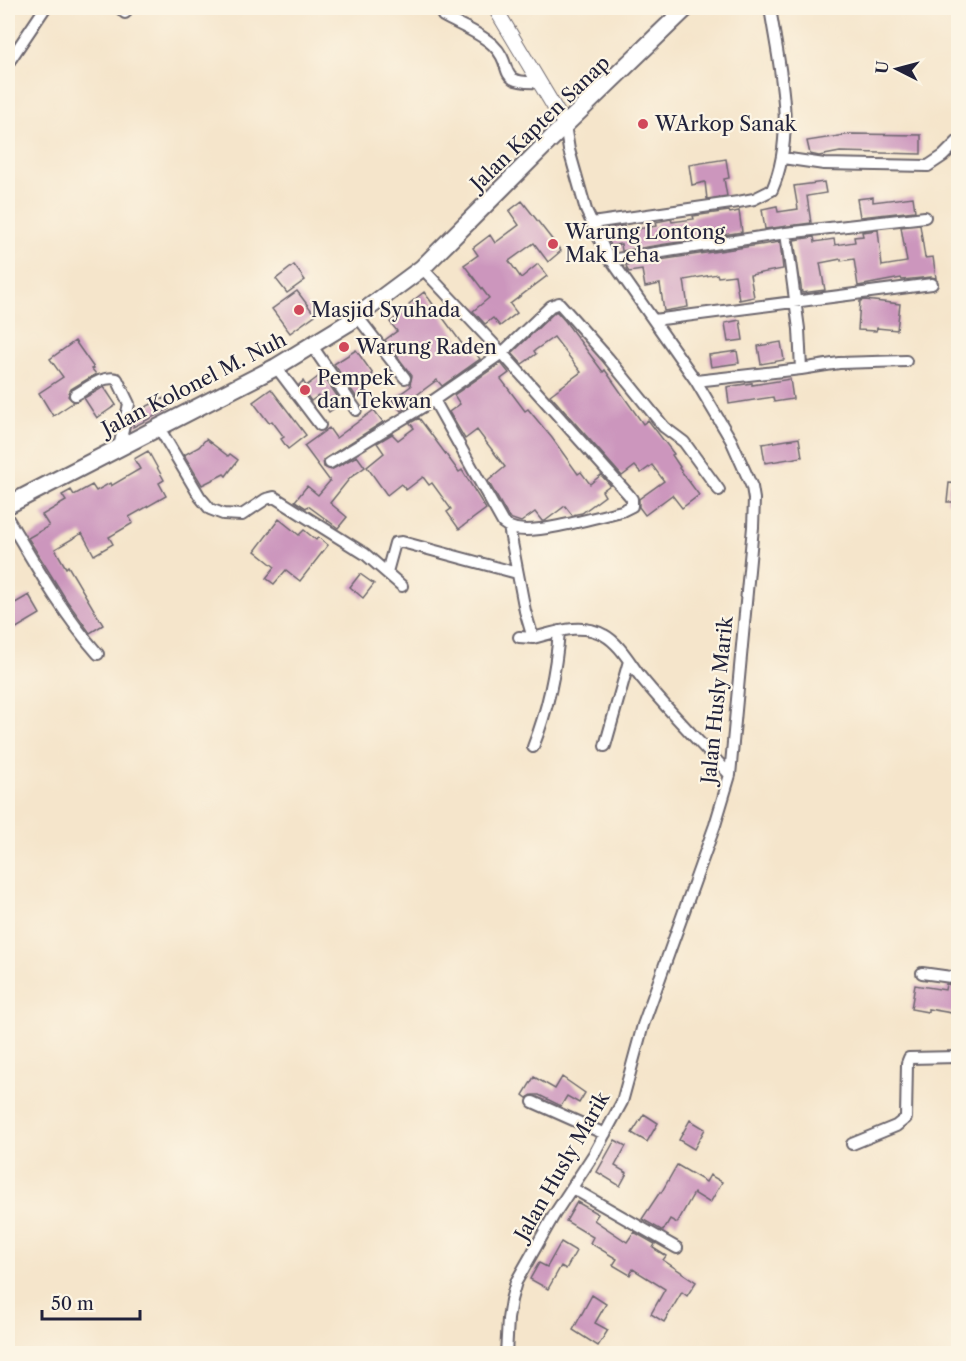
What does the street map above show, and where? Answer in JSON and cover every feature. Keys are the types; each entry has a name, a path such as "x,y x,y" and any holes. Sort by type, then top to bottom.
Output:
{"main road":[{"name":"Jalan Kapten Sanap","path":"422,268 686,8"},
{"name":"Jalan Kolonel M. Nuh","path":"8,507 158,426 276,367 357,316 422,268"}],"street":[{"path":"8,63 44,8"},
{"path":"495,8 565,125"},
{"path":"592,223 754,199 772,190 783,158 782,94 770,8"},
{"path":"443,16 492,44 501,56 510,78 514,81 539,82"},
{"name":"Jalan Husly Marik","path":"506,1353 508,1319 516,1282 622,1102 643,1025 715,825 730,775 754,499 749,479 731,440 696,381 610,260 586,210 571,159 565,125"},
{"path":"783,158 824,164 928,166 935,163 958,141"},
{"path":"610,260 786,233 925,217"},
{"path":"786,233 801,369"},
{"path":"422,268 502,352 629,495 633,502 632,506 622,512 548,527 526,530 509,527 503,523 434,400"},
{"path":"654,320 932,284"},
{"path":"330,463 434,400 502,352 551,306 558,303 608,358 664,427 684,442 719,490"},
{"path":"357,316 405,378"},
{"path":"312,346 356,410"},
{"path":"696,381 847,363 906,361"},
{"path":"276,367 320,425"},
{"path":"75,395 103,379 117,379 129,404 119,447"},
{"path":"158,426 210,509 223,514 242,515 266,499 276,498 356,548 402,586"},
{"path":"8,507 54,597 98,654"},
{"path":"509,527 533,638"},
{"path":"387,572 395,543 402,542 518,573"},
{"path":"519,637 533,638 583,628 604,635 614,643 641,678 730,775"},
{"path":"533,747 549,700 556,666 559,632"},
{"path":"605,746 629,661"},
{"path":"922,973 958,978"},
{"path":"852,1144 896,1126 906,1118 909,1058 958,1057"},
{"path":"533,1102 605,1134"},
{"path":"572,1188 678,1248"}],"building":[{"path":"852,134 921,135 921,154 840,152 819,156 810,154 807,141"},
{"path":"726,159 729,178 724,179 727,196 707,199 705,182 692,185 689,165"},
{"path":"824,182 826,193 807,196 811,223 765,229 762,209 777,206 778,212 798,209 794,186"},
{"path":"873,197 873,202 913,197 915,211 860,217 857,199"},
{"path":"522,201 561,251 548,262 534,243 509,261 521,278 538,264 547,276 510,304 517,313 500,326 493,318 485,324 473,311 489,298 464,265 478,255 473,248 490,235 495,243 519,225 509,211"},
{"path":"729,211 730,213 739,211 742,232 622,251 621,244 611,246 610,243 607,228 624,226 625,231 657,226 656,222 671,219 672,222 694,219 693,216"},
{"path":"920,225 925,258 933,257 936,278 902,280 901,278 858,286 854,259 841,261 841,259 820,263 825,290 802,293 794,240 814,237 815,242 834,239 835,245 855,242 854,237 863,236 862,232 878,230 882,266 907,262 901,227"},
{"path":"780,242 783,269 750,275 754,297 739,300 735,275 718,277 717,274 684,280 688,307 664,311 660,284 645,287 642,270 629,272 626,265"},
{"path":"294,265 305,280 287,293 276,279"},
{"path":"297,291 315,315 290,333 272,309"},
{"path":"424,292 468,352 473,349 480,359 442,386 437,380 414,397 418,401 401,411 392,400 411,386 412,376 385,340 397,331 390,322"},
{"path":"860,301 900,304 897,330 877,328 876,331 858,330"},
{"path":"555,312 565,321 603,372 605,370 643,424 648,420 674,454 672,455 679,468 699,495 682,508 672,495 645,515 639,507 639,499 664,481 652,465 641,473 635,466 622,476 550,395 581,372 554,337 534,351 536,354 522,364 512,353"},
{"path":"740,320 743,340 728,342 725,323"},
{"path":"75,341 96,374 71,389 68,396 74,402 53,416 39,393 63,377 50,359"},
{"path":"781,342 784,360 761,364 758,346"},
{"path":"356,350 373,374 360,384 366,391 357,398 334,364"},
{"path":"737,351 739,363 711,367 709,355"},
{"path":"501,363 509,373 501,379 525,411 528,409 552,438 578,474 581,472 590,484 601,475 610,485 602,491 605,496 582,513 572,515 565,506 545,521 542,521 535,512 521,522 509,518 488,481 505,467 477,430 465,439 449,412 460,404 454,395"},
{"path":"322,374 342,403 329,412 318,396 311,401 299,385 303,381 306,386"},
{"path":"790,379 793,399 774,402 773,397 729,404 727,387"},
{"path":"104,387 116,405 97,418 84,398"},
{"path":"271,389 306,435 288,449 281,439 284,437 272,421 269,423 253,402"},
{"path":"164,398 169,409 133,427 135,412"},
{"path":"374,410 383,422 323,460 324,467 331,470 357,456 365,467 350,478 330,503 347,517 338,528 308,506 306,508 295,501 307,486 318,495 330,481 304,446 329,428 336,438"},
{"path":"419,418 459,472 462,470 486,509 459,529 447,512 451,509 432,483 429,485 423,477 406,490 401,484 387,495 367,467 384,453 377,443 392,434 398,440 414,428 410,423"},
{"path":"799,438 802,457 765,463 762,444"},
{"path":"206,439 228,456 230,454 238,460 226,476 224,474 202,485 184,455 199,447"},
{"path":"148,451 164,480 159,483 166,496 129,517 133,523 109,537 113,544 94,555 82,533 55,549 66,568 68,566 103,625 90,633 28,538 49,526 42,515 66,501 62,495 71,490 74,495 92,485 96,491 110,483 111,486 140,469 134,459"},
{"path":"949,483 958,484 958,502 947,502"},
{"path":"279,519 299,535 304,530 316,540 318,537 328,545 300,581 286,570 274,584 266,578 275,567 255,551"},
{"path":"360,574 374,584 363,598 350,587"},
{"path":"29,595 40,614 8,633 8,607"},
{"path":"946,984 958,986 958,1014 911,1009 915,985 945,990"},
{"path":"534,1077 555,1089 562,1077 585,1093 579,1103 567,1096 561,1106 539,1095 527,1098 523,1095"},
{"path":"644,1114 658,1123 647,1142 632,1133"},
{"path":"690,1120 705,1129 694,1149 679,1140"},
{"path":"615,1140 626,1146 615,1166 627,1173 620,1186 597,1172"},
{"path":"677,1165 706,1182 710,1175 722,1182 710,1203 694,1193 677,1223 670,1219 663,1231 642,1219 661,1193"},
{"path":"577,1202 598,1214 594,1220 627,1242 634,1232 655,1244 653,1248 666,1256 663,1260 696,1282 687,1296 682,1292 664,1322 651,1314 665,1289 633,1269 630,1275 613,1265 617,1259 590,1243 593,1237 566,1221"},
{"path":"561,1242 576,1251 566,1269 561,1266 548,1289 530,1279 539,1263 547,1267"},
{"path":"592,1295 606,1304 595,1323 608,1330 598,1346 573,1330"}],"place":[{"name":"WArkop Sanak","path":"643,124"},
{"name":"Warung Lontong Mak Leha","path":"553,244"},
{"name":"Masjid Syuhada","path":"299,310"},
{"name":"Warung Raden","path":"344,347"},
{"name":"Pempek dan Tekwan","path":"305,390"}]}
